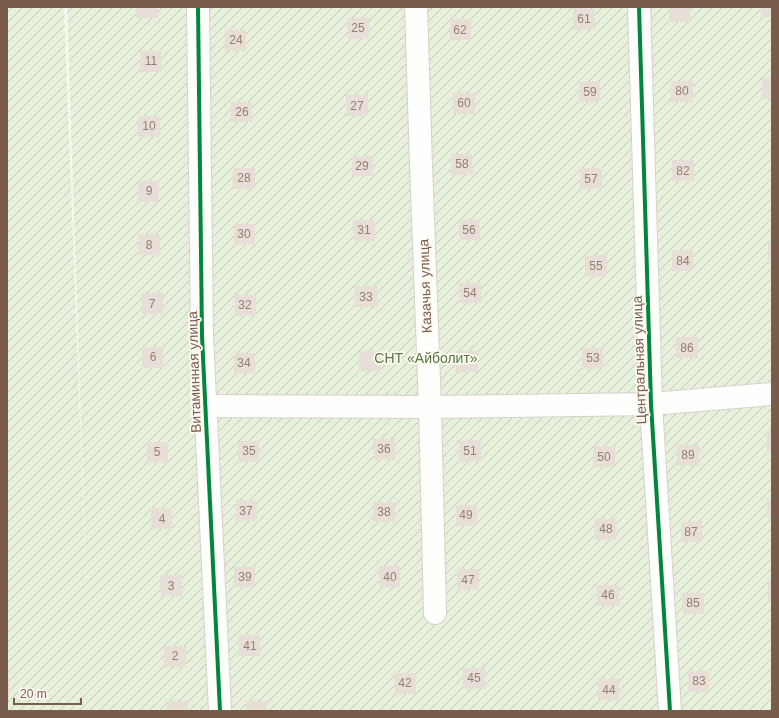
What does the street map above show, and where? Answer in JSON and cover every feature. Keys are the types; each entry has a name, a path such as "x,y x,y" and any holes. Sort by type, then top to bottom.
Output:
{"street":[{"name":"Витаминная улица","path":"198,7 202,336 220,711"},
{"name":"Казачья улица","path":"416,7 430,407 435,613"},
{"name":"Центральная улица","path":"639,7 651,404 670,711"},
{"path":"206,406 430,407 651,404 772,394"}],"green space":[{"name":"СНТ «Айболит»","path":"7,7 64,7 87,602 67,7 772,7 772,711 7,711"}],"building":[{"path":"136,7 158,7 158,18 136,18"},
{"path":"669,7 690,7 691,22 669,22"},
{"path":"761,7 772,7 772,17 761,17"},
{"path":"573,8 594,9 595,29 573,30"},
{"path":"347,18 369,18 369,39 348,39"},
{"path":"450,19 471,19 471,40 450,40"},
{"path":"225,30 246,30 246,51 225,51"},
{"path":"140,51 161,51 161,72 140,72"},
{"path":"762,78 772,78 772,99 762,99"},
{"path":"600,81 600,102 579,102 579,82"},
{"path":"671,81 693,81 693,102 671,102"},
{"path":"453,93 475,93 475,114 453,114"},
{"path":"346,95 368,95 368,116 347,116"},
{"path":"231,102 252,102 252,122 231,122"},
{"path":"138,116 160,116 160,137 138,137"},
{"path":"451,154 472,154 473,175 451,175"},
{"path":"352,156 373,156 373,176 352,176"},
{"path":"672,160 694,160 694,181 672,181"},
{"path":"233,168 255,168 255,189 233,189"},
{"path":"580,168 602,168 602,189 580,189"},
{"path":"138,181 159,181 159,202 138,202"},
{"path":"480,219 480,241 459,240 459,220"},
{"path":"353,220 375,220 375,241 353,241"},
{"path":"234,224 255,224 255,244 234,245"},
{"path":"138,234 160,234 160,255 138,255"},
{"path":"768,242 772,242 772,263 768,263"},
{"path":"672,250 693,250 693,271 672,271"},
{"path":"607,255 607,277 585,276 585,256"},
{"path":"459,283 481,283 481,303 460,303"},
{"path":"355,286 377,286 377,307 355,307"},
{"path":"141,293 163,293 163,314 142,314"},
{"path":"234,295 256,295 256,316 235,316"},
{"path":"676,337 698,337 698,358 676,358"},
{"path":"142,347 163,347 163,368 142,368"},
{"path":"582,348 603,348 603,369 582,369"},
{"path":"359,351 380,351 381,371 359,371"},
{"path":"456,351 478,351 478,372 456,372"},
{"path":"234,353 255,353 255,373 234,374"},
{"path":"767,431 772,431 772,452 767,453"},
{"path":"373,439 395,439 395,460 374,460"},
{"path":"481,440 481,461 459,462 459,441"},
{"path":"238,441 259,441 259,462 238,462"},
{"path":"147,442 168,442 168,463 147,462"},
{"path":"677,445 699,445 699,465 677,466"},
{"path":"593,446 615,446 615,467 593,467"},
{"path":"767,498 772,498 772,518 767,518"},
{"path":"236,500 257,501 257,521 236,521"},
{"path":"373,502 395,502 395,522 373,522"},
{"path":"456,505 477,505 477,526 456,526"},
{"path":"151,508 172,508 172,529 151,529"},
{"path":"595,519 616,519 617,539 595,540"},
{"path":"702,521 702,542 681,542 681,522"},
{"path":"379,566 400,566 400,587 379,587"},
{"path":"234,567 255,567 255,587 234,587"},
{"path":"457,569 479,569 479,590 457,590"},
{"path":"160,575 182,575 182,596 161,596"},
{"path":"768,579 772,579 772,600 768,600"},
{"path":"597,585 619,585 619,606 597,606"},
{"path":"682,593 704,593 704,614 683,614"},
{"path":"239,635 260,635 260,656 239,656"},
{"path":"164,646 186,646 186,667 164,667"},
{"path":"463,668 485,668 485,689 463,689"},
{"path":"688,671 709,671 709,692 688,692"},
{"path":"394,673 416,673 416,694 395,694"},
{"path":"7,678 9,678 9,699 7,699"},
{"path":"598,679 619,679 619,700 598,700"},
{"path":"167,701 188,701 188,711 167,711"},
{"path":"246,701 267,701 267,711 246,711"}],"cycle path":[{"path":"198,7 202,336 220,711"},
{"path":"639,7 651,404 670,711"}]}
